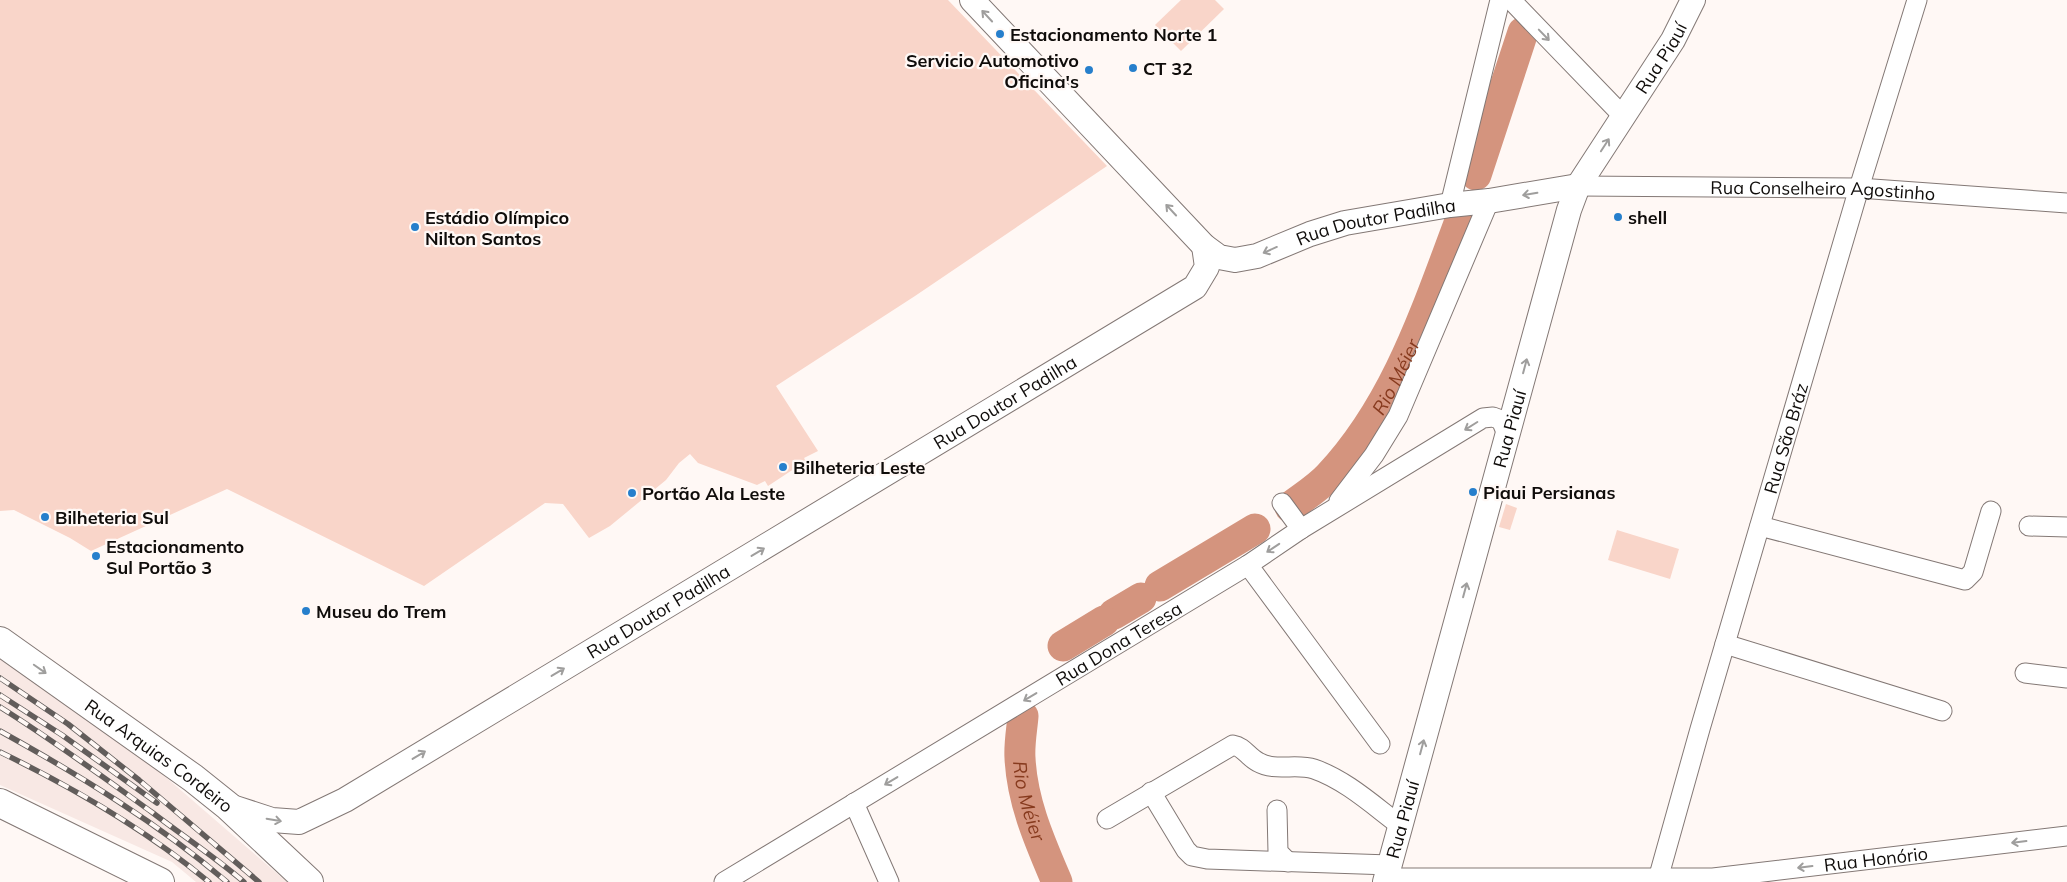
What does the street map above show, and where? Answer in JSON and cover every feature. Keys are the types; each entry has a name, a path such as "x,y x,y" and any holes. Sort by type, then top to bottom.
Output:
{"main road":[{"name":"Rua Arquias Cordeiro","path":"0,641 193,778 228,806 309,882"},
{"path":"0,803 160,882"}],"street":[{"path":"972,0 1204,246"},
{"path":"1450,205 1500,0"},
{"path":"1511,0 1623,116"},
{"name":"Rua Piauí","path":"1387,875 1562,232 1578,186 1673,40 1693,0"},
{"name":"Rua São Bráz","path":"1658,879 1859,188 1917,0"},
{"name":"Rua Doutor Padilha","path":"1204,246 1219,257 1235,260 1257,256 1310,234 1345,224 1450,205 1489,201 1578,186"},
{"name":"Rua Conselheiro Agostinho","path":"1578,186 1859,188 2067,203"},
{"path":"1334,508 1374,455 1398,416 1489,201"},
{"name":"Rua Doutor Padilha","path":"228,806 272,820 299,822 345,800 1195,287 1207,267 1204,246"},
{"name":"Rua Dona Teresa","path":"724,882 1248,564 1291,516 1334,508 1483,418 1493,417 1501,420 1507,434"},
{"path":"1760,526 1965,580 1973,572 1991,511"},
{"path":"2029,526 2067,527"},
{"path":"1248,564 1380,744"},
{"path":"1725,644 1942,711"},
{"path":"2025,673 2067,678"},
{"path":"1107,819 1233,745 1240,746 1257,762 1273,767 1313,768 1336,778 1401,826"},
{"name":"Rua Honório","path":"1151,792 1186,850 1192,856 1202,859 1288,862 1387,875 1713,880 2067,836"},
{"path":"854,803 889,882"},
{"path":"1277,810 1278,852 1288,862"}],"shaded area":[{"path":"0,0 948,0 1107,166 915,296 776,386 818,451 804,458 806,461 768,486 765,481 757,485 698,463 690,454 679,463 666,480 610,526 589,538 563,504 545,503 424,586 227,489 91,551 70,538 14,510 0,511"},
{"path":"1181,0 1215,0 1224,9 1181,51 1155,25"},
{"path":"1506,504 1517,508 1510,530 1499,527"},
{"path":"1617,530 1679,549 1670,579 1608,560"},
{"path":"0,653 139,754 287,882 196,882 172,862 0,785"}],"waterway":[{"name":"Rio Méier","path":"1476,175 1523,32"},
{"name":"Rio Méier","path":"1290,507 1329,476 1373,419 1407,356 1435,289 1460,221"},
{"name":"Rio Méier","path":"1160,586 1255,529"},
{"name":"Rio Méier","path":"1114,614 1141,598"},
{"name":"Rio Méier","path":"1063,646 1104,621"},
{"name":"Rio Méier","path":"1023,716 1020,753 1024,790 1033,822 1057,882"}],"railway":[{"path":"0,678 68,724 139,780 259,882"},
{"path":"0,695 62,735 157,803"},
{"path":"0,707 97,772 244,882"},
{"path":"0,731 59,765 146,820 201,860 227,882"},
{"path":"0,752 82,795 134,827 160,844 209,882"}],"place":[{"name":"Estacionamento Norte 1","path":"1000,34"},
{"name":"CT 32","path":"1133,68"},
{"name":"Servicio Automotivo Oficina's","path":"1089,70"},
{"name":"shell","path":"1618,217"},
{"name":"Estádio Olímpico Nilton Santos","path":"415,227"},
{"name":"Bilheteria Leste","path":"783,467"},
{"name":"Piaui Persianas","path":"1473,492"},
{"name":"Portão Ala Leste","path":"632,493"},
{"name":"Bilheteria Sul","path":"45,517"},
{"name":"Estacionamento Sul Portão 3","path":"96,556"},
{"name":"Museu do Trem","path":"306,611"}]}
